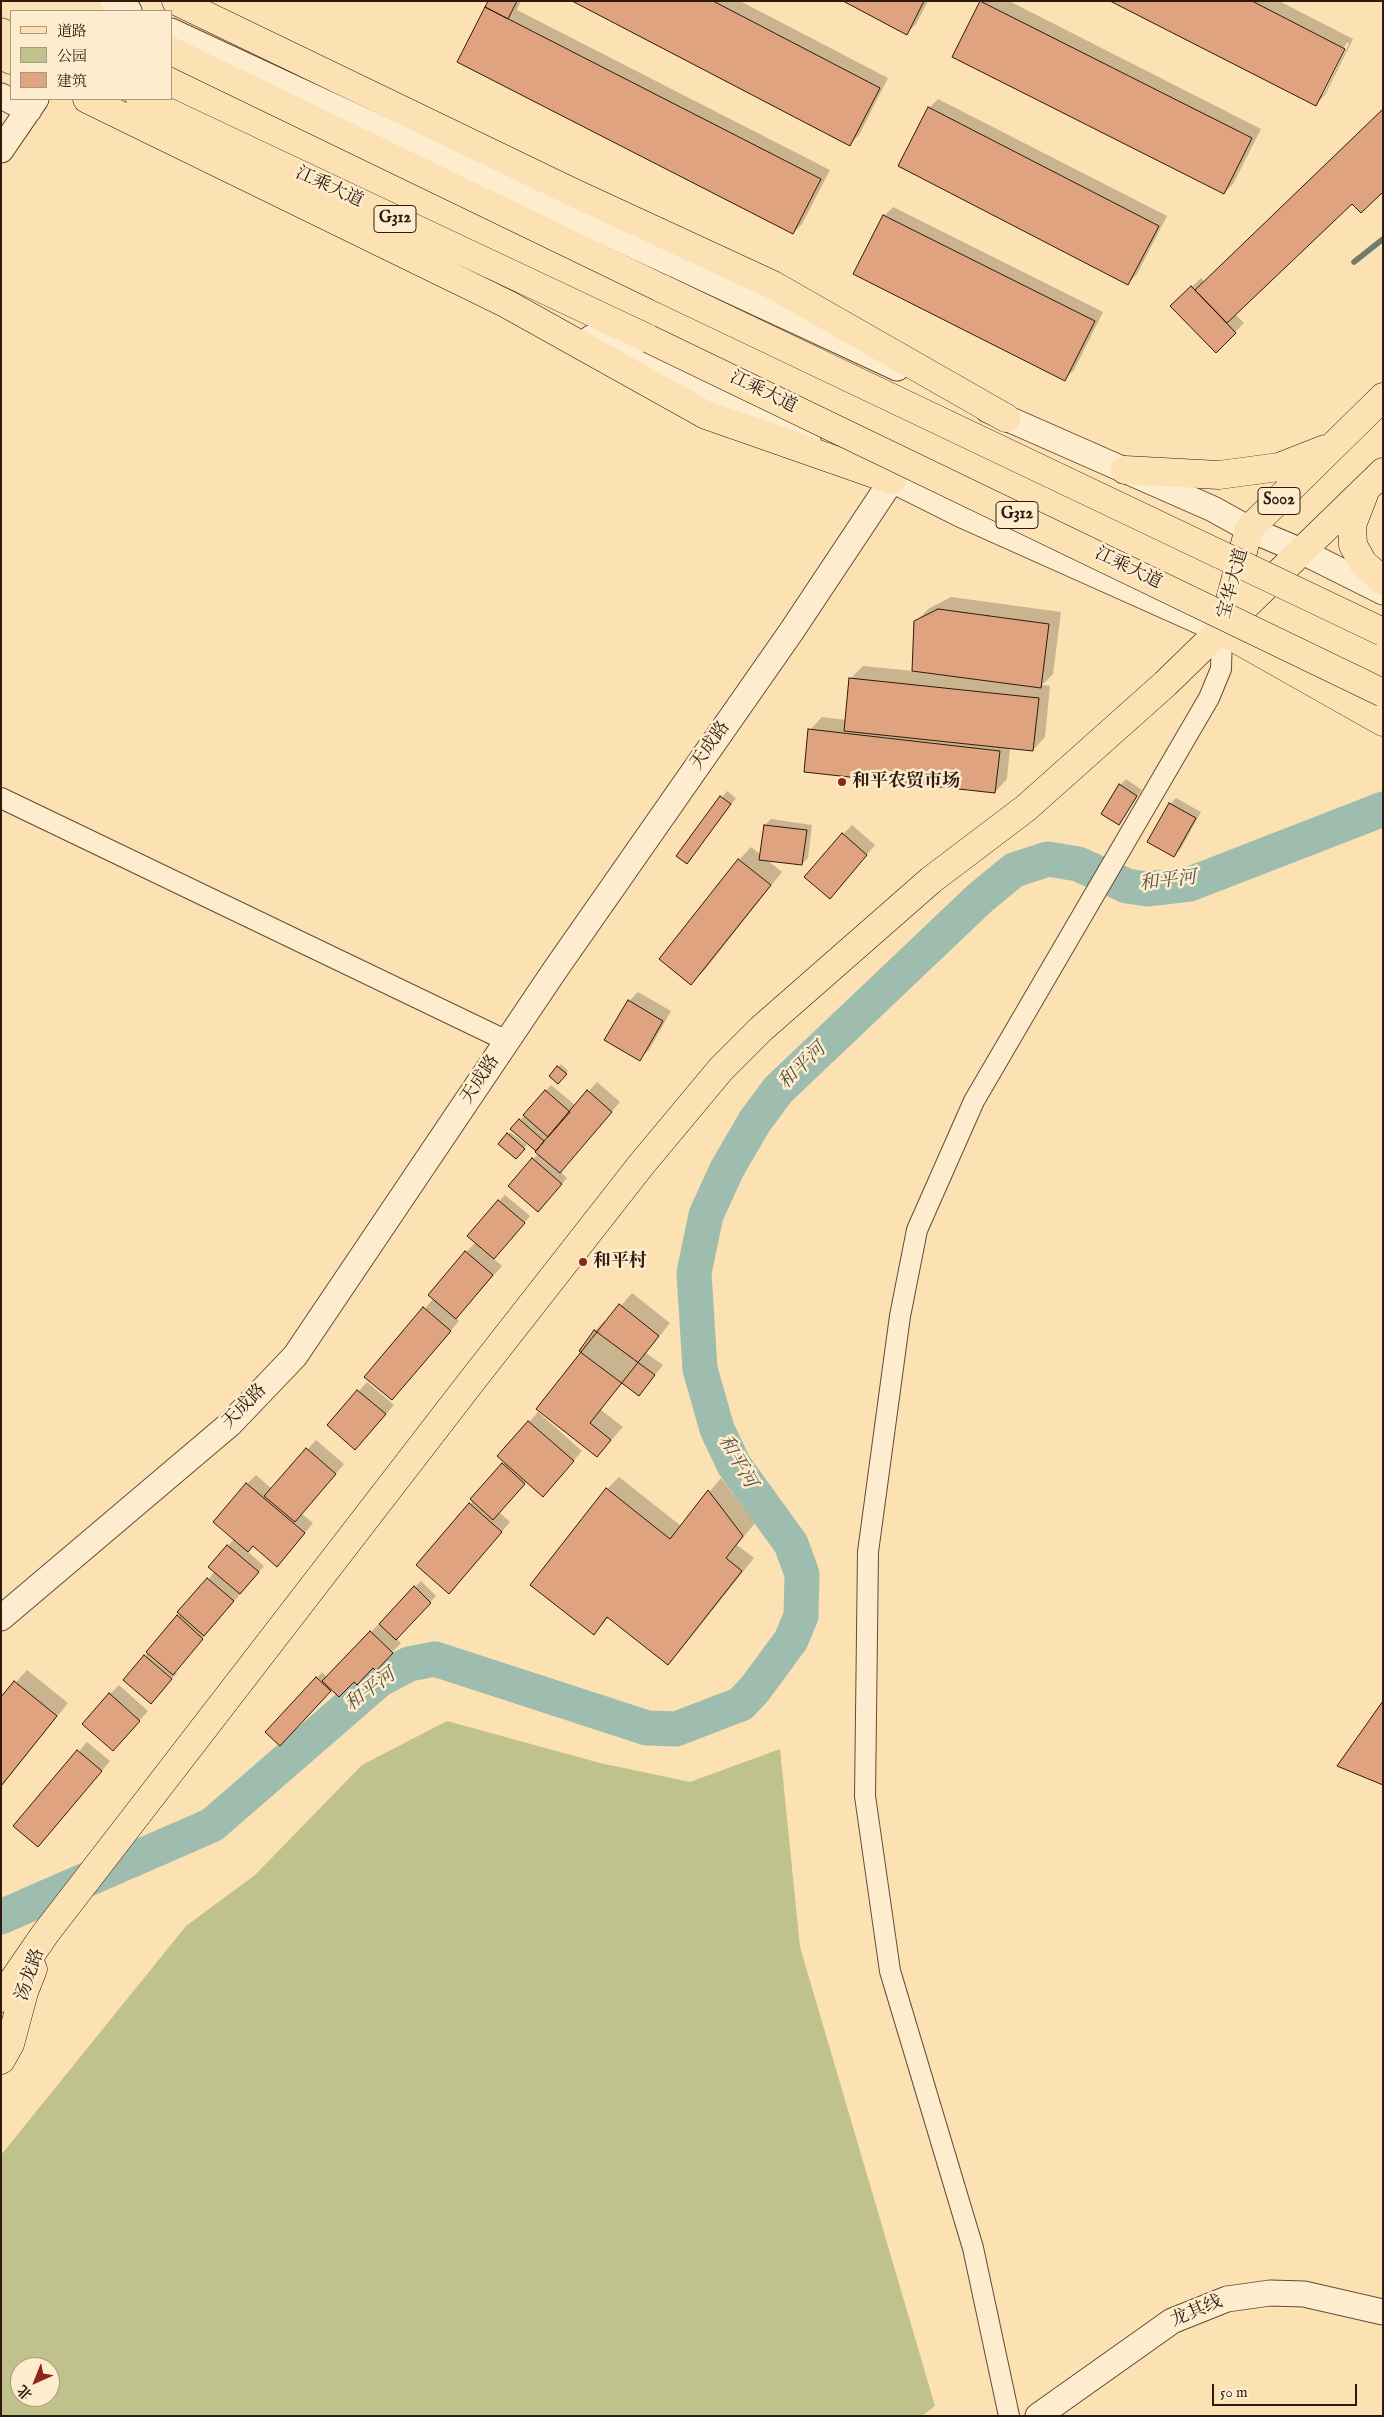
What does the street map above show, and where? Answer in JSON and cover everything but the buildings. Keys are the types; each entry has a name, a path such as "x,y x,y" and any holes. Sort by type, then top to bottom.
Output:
{"main road":[{"path":"68,1 86,10"},
{"path":"176,1 561,186 774,285 1006,418"},
{"path":"172,51 663,289 1383,632"},
{"path":"89,100 507,304 706,415 892,480"},
{"name":"江乘大道","path":"142,100 1013,513 1383,693"},
{"name":"宝华大道","path":"1222,631 1249,529 1293,488 1383,397"},
{"path":"1125,470 1219,475 1279,467 1334,445"},
{"path":"1374,480 1352,524 1352,545 1363,563 1383,580"},
{"name":"宝华大道","path":"1222,631 1374,480"},
{"path":"45,1934 641,1165 721,1069 768,1022 931,880 1026,808 1222,631 1383,722"},
{"name":"汤龙路","path":"1,1998 45,1934"},
{"name":"汤龙路","path":"1,2060 10,2044 24,1992 45,1934"}],"street":[{"path":"107,1 126,10"},
{"path":"172,31 1006,418 1213,509 1249,529 1301,551 1383,592"},
{"path":"1,150 32,104 16,100"},
{"path":"109,100 521,305 892,480 962,515 1222,631 1383,710"},
{"name":"天成路","path":"1,1618 230,1424 295,1356 507,1041 791,632 892,480"},
{"path":"1009,2416 973,2248 890,1971 866,1796 868,1552 900,1316 917,1230 974,1101 1209,698 1221,668 1222,631"},
{"path":"1,798 507,1041"},
{"name":"龙其线","path":"1038,2416 1172,2320 1227,2299 1270,2293 1304,2294 1383,2312"}],"green space":[{"path":"447,1721 600,1763 690,1782 780,1749 800,1947 935,2406 922,2416 1,2416 1,2155 186,1926 255,1875 362,1765"}],"waterway":[{"path":"1354,262 1383,239"},
{"name":"和平河","path":"1,1917 212,1825 379,1680 409,1664 435,1659 647,1728 676,1729 741,1704 755,1689 791,1640 801,1616 802,1574 791,1544 734,1465 717,1429 700,1369 694,1273 706,1215 727,1169 755,1121 778,1090 980,898 1014,870 1048,859 1078,864 1127,886 1147,889 1190,884 1383,809"}],"place":[{"name":"和平农贸市场","path":"842,782"},
{"name":"和平村","path":"583,1262"}]}
